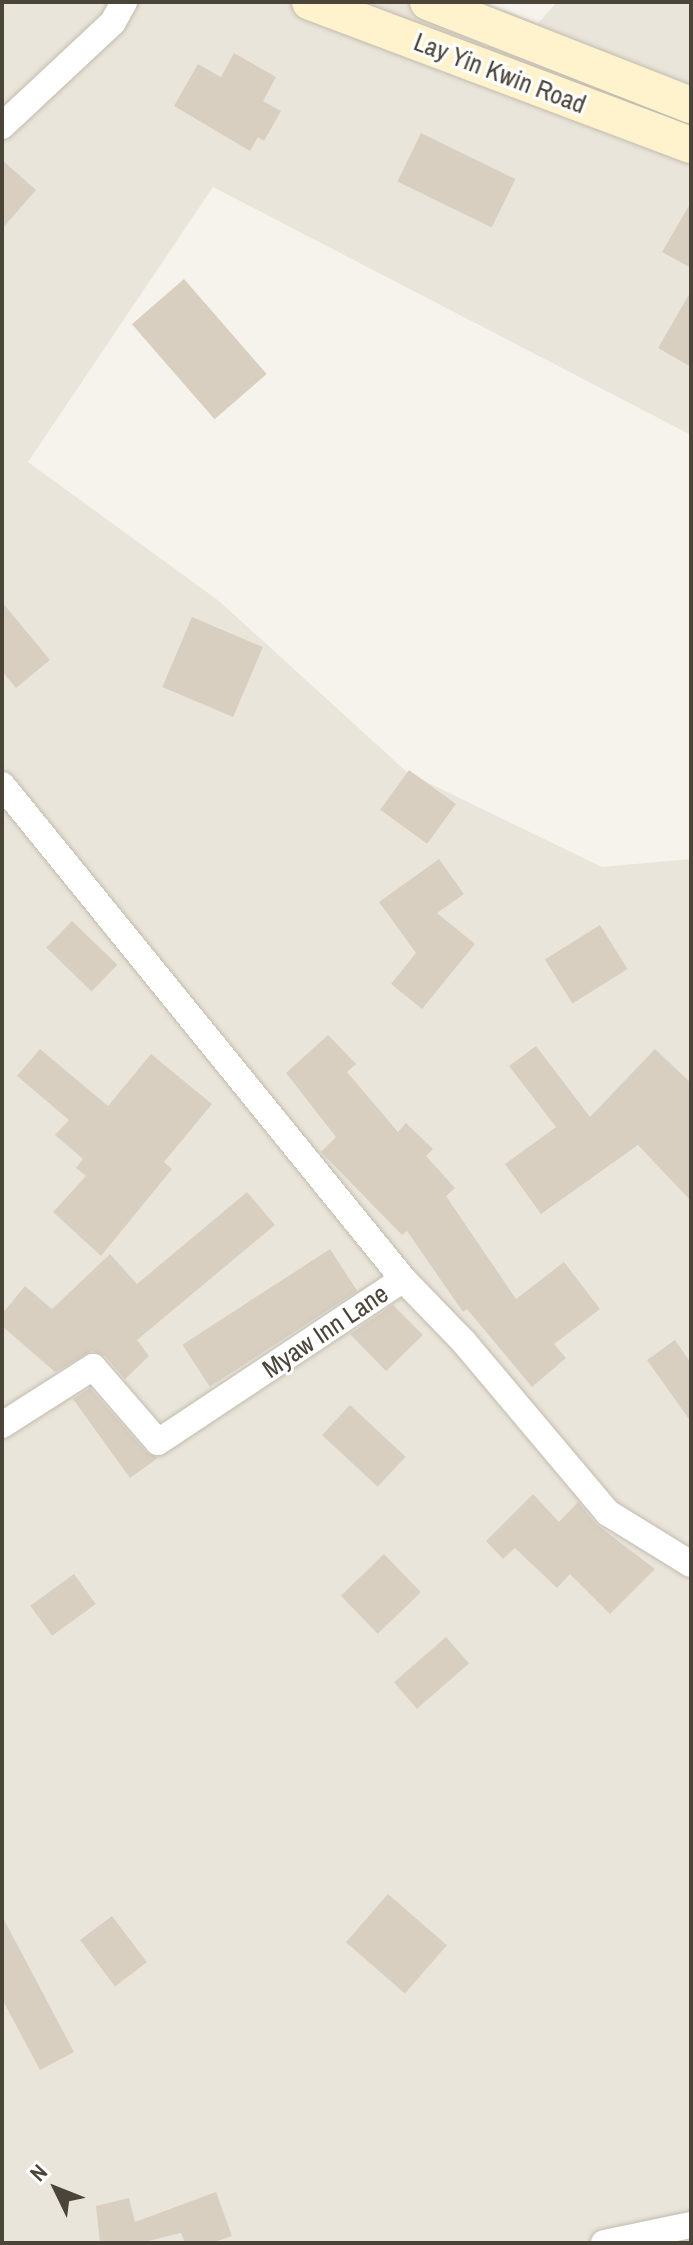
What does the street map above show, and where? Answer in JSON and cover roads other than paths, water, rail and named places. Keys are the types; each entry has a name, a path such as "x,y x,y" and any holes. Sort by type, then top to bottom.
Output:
{"street":[{"path":"2,126 113,22 124,2"},
{"name":"Lay Yin Kwin Road","path":"310,2 691,145"},
{"name":"Lay Yin Kwin Road","path":"428,2 691,105"},
{"path":"2,785 403,1279"},
{"name":"Myaw Inn Lane","path":"2,1425 93,1367 158,1442 403,1279 464,1342 608,1513 691,1564"},
{"path":"604,2243 691,2225"}]}
